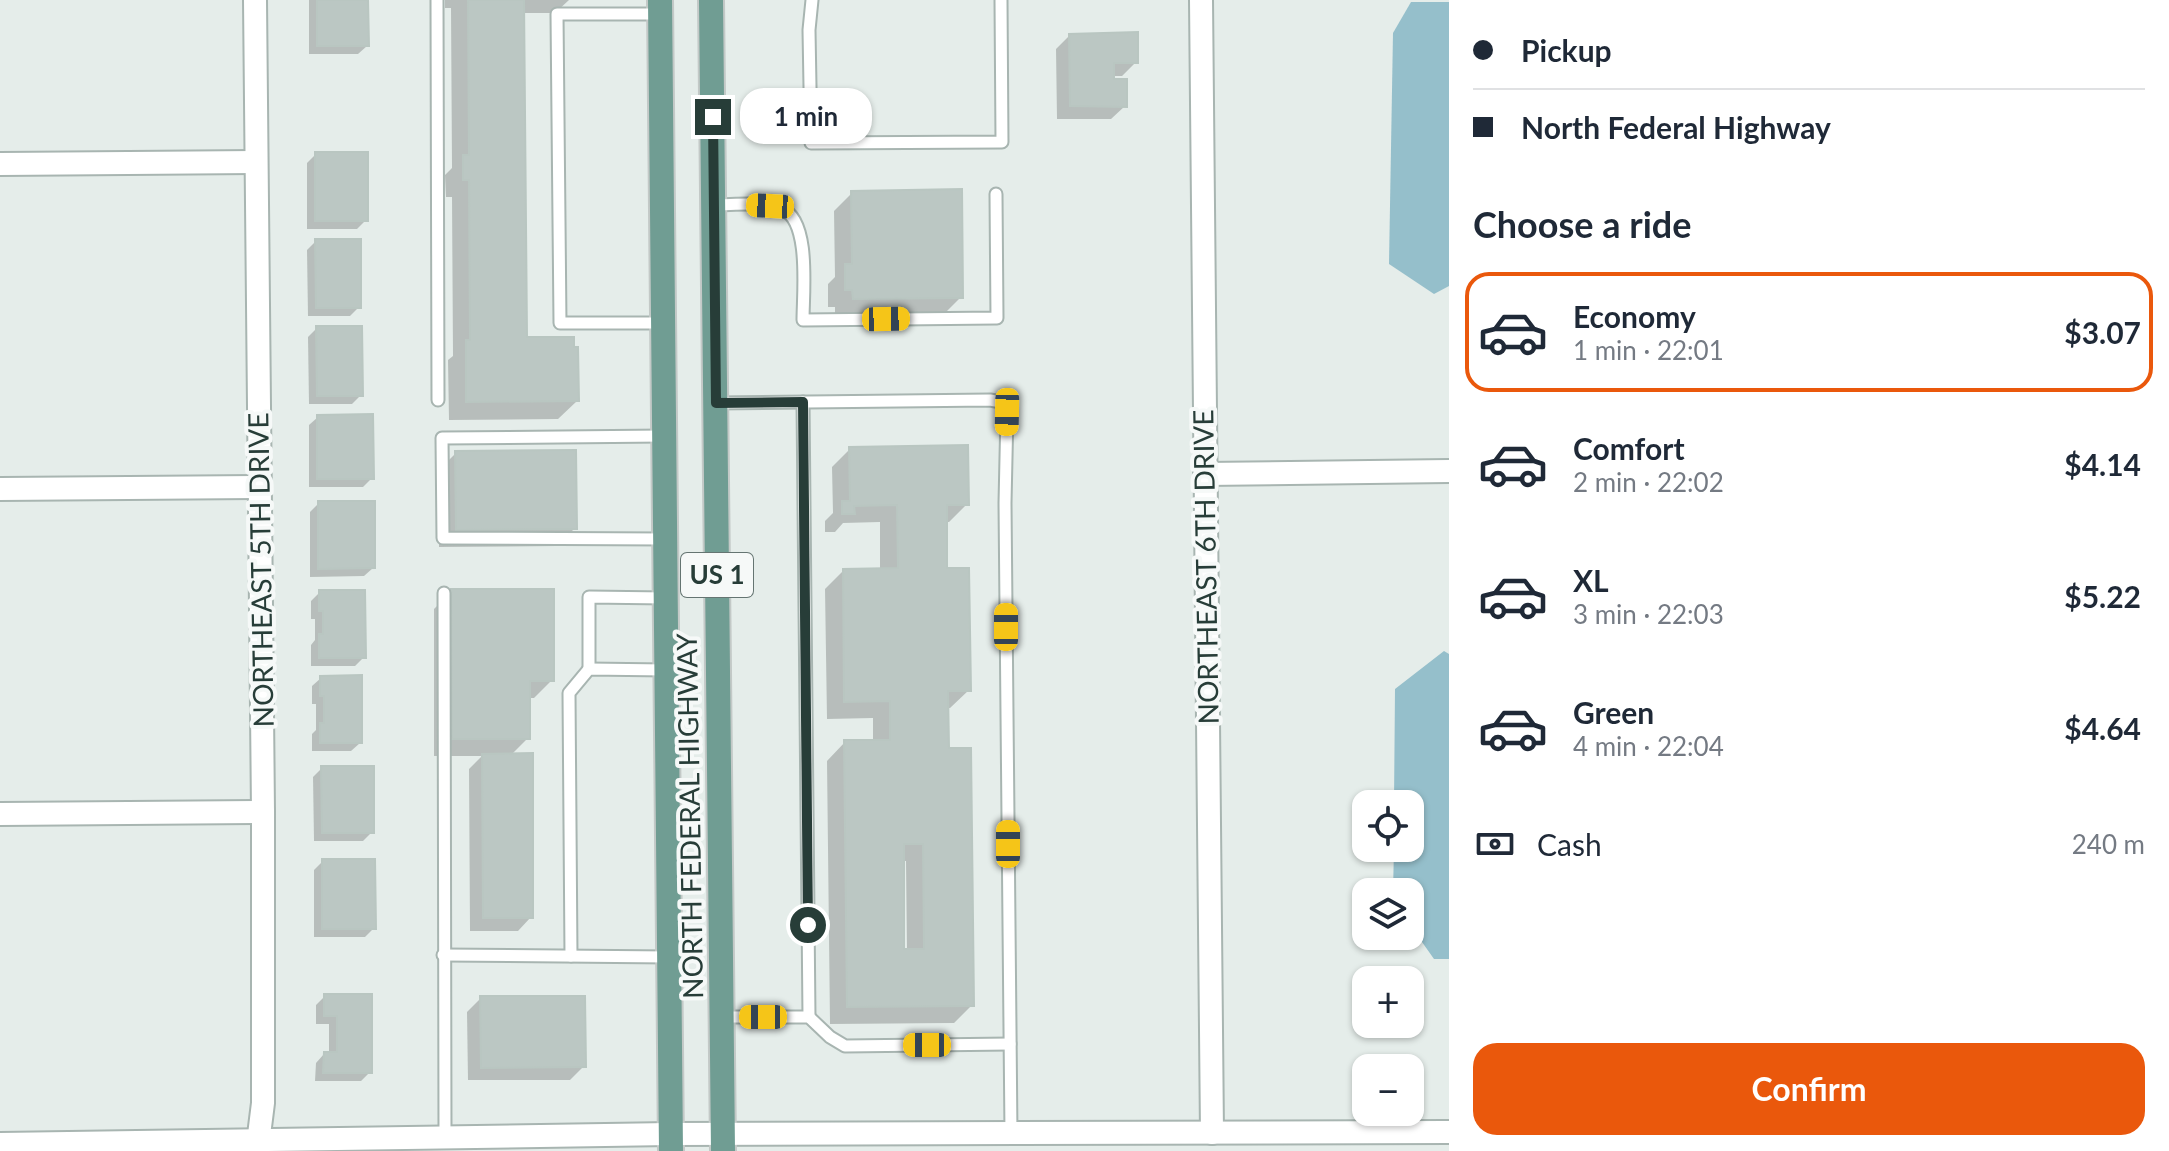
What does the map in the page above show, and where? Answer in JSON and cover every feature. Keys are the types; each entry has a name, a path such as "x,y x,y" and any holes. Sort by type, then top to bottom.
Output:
{"main road":[{"name":"NORTH FEDERAL HIGHWAY","path":"711,0 723,1143"},
{"name":"NORTH FEDERAL HIGHWAY","path":"660,7 670,1142"}],"street":[{"name":"NORTHEAST 5TH DRIVE","path":"255,0 263,812 263,1103 257,1145"},
{"name":"NORTHEAST 6TH DRIVE","path":"1201,0 1212,1133"},
{"path":"0,164 256,162"},
{"path":"1205,474 1449,471"},
{"path":"0,489 260,487"},
{"path":"0,814 263,812"},
{"path":"0,1144 257,1145 445,1136 723,1143 1011,1142 1212,1133 1449,1132"}],"lane":[{"path":"437,0 438,400"},
{"path":"581,0 581,14"},
{"path":"812,0 809,30 811,143 1002,142 1001,0"},
{"path":"660,7 557,14 560,323 663,323"},
{"path":"714,205 770,206 793,215 802,237 803,320 997,318 996,194"},
{"path":"716,403 990,400 1001,402 1007,412 1005,503 1011,1142"},
{"path":"803,402 809,1017"},
{"path":"664,436 442,438 443,538 665,539"},
{"path":"444,593 445,1136"},
{"path":"571,956 569,693 589,669 589,597 666,598"},
{"path":"589,669 666,670"},
{"path":"443,955 669,957"},
{"path":"722,1017 809,1017 830,1037 845,1046 1010,1044"}],"water":[{"path":"1411,2 1449,2 1449,286 1434,294 1389,264 1393,33"},
{"path":"1444,651 1449,654 1449,959 1434,959 1424,945 1424,878 1393,878 1394,862 1424,862 1424,790 1394,790 1395,689"}],"building":[{"path":"317,0 368,0 369,46 317,46"},
{"path":"468,0 524,0 527,337 574,337 574,347 578,347 579,401 466,402 466,340 470,340 469,180 463,180 463,155 469,155"},
{"path":"1138,32 1138,63 1114,63 1114,79 1127,79 1127,107 1070,106 1069,34"},
{"path":"315,152 368,152 368,221 315,221"},
{"path":"962,189 963,298 853,299 852,290 845,290 845,264 852,264 851,191"},
{"path":"315,239 361,239 361,308 316,308"},
{"path":"316,326 362,326 363,396 317,396"},
{"path":"373,414 374,479 317,479 317,415"},
{"path":"968,445 969,505 947,505 947,568 969,568 971,691 948,691 949,748 971,748 974,1006 847,1007 844,740 890,740 890,701 844,702 843,569 898,568 897,505 854,506 855,514 842,514 842,501 850,501 849,447","holes":["904,844 923,844 924,949 904,949"]},
{"path":"576,450 577,529 456,530 455,451"},
{"path":"318,501 375,501 375,568 318,569"},
{"path":"451,589 554,589 554,681 530,681 530,739 452,739"},
{"path":"319,590 365,590 366,658 319,658 323,611 319,611"},
{"path":"362,675 362,743 320,743 324,696 320,696 320,676"},
{"path":"533,753 533,918 483,918 482,754"},
{"path":"321,766 374,766 374,833 322,833"},
{"path":"322,859 375,859 376,929 322,929"},
{"path":"324,994 372,994 372,1073 323,1073 324,1052 337,1052 337,1016 324,1016"},
{"path":"480,996 585,996 586,1067 481,1068"}],"route":[{"path":"713,117 716,403 803,402 808,925"}]}
